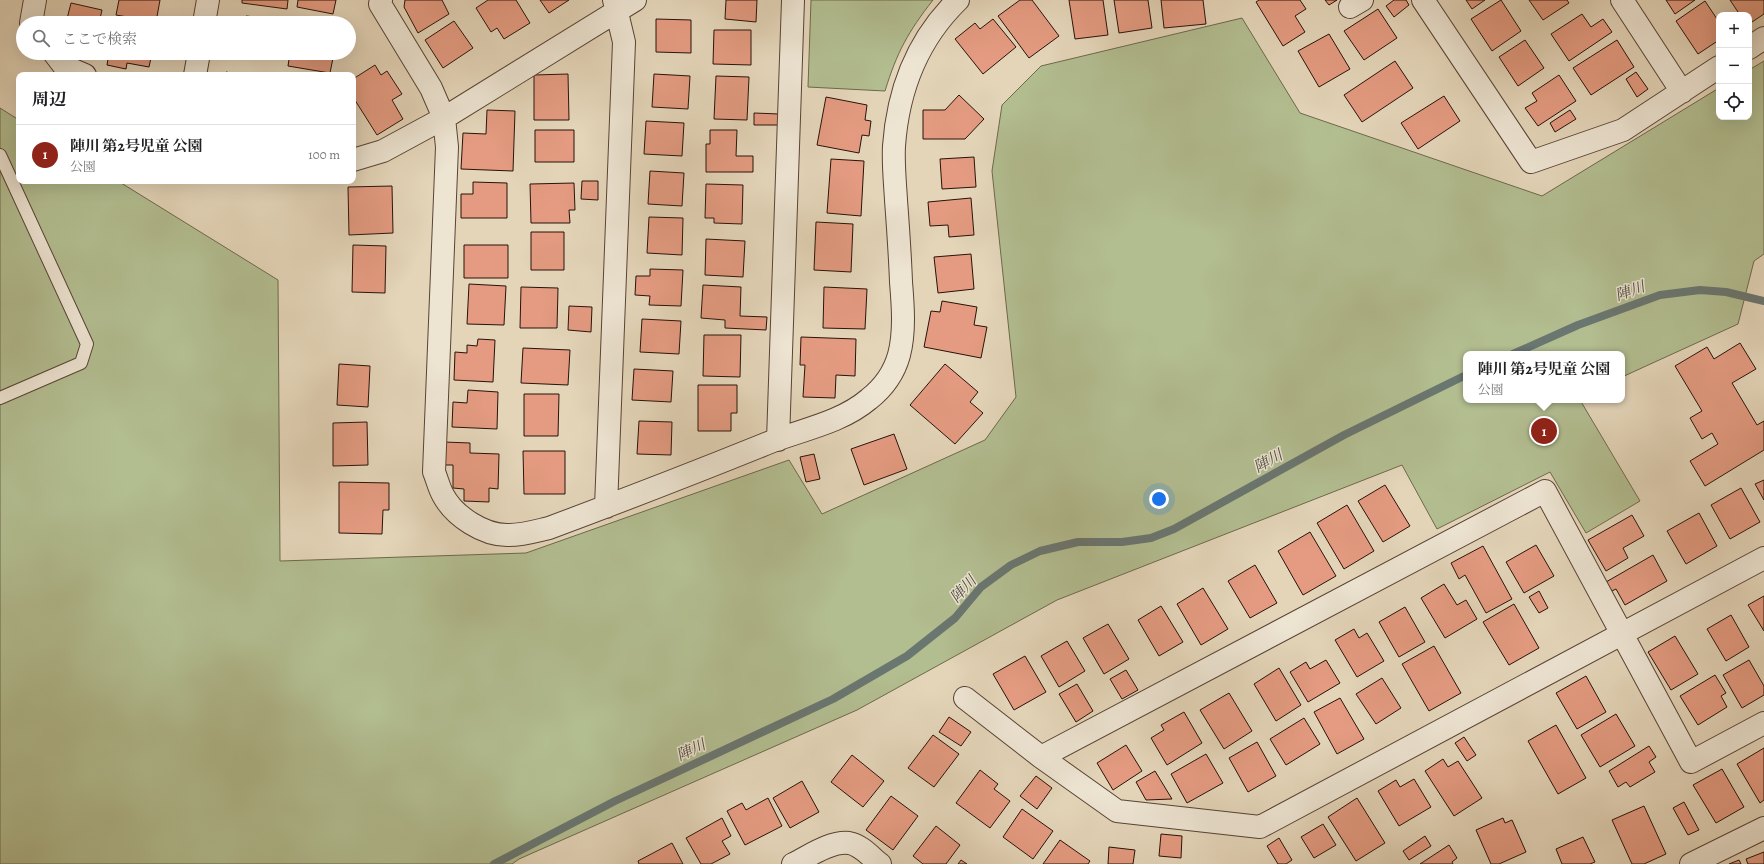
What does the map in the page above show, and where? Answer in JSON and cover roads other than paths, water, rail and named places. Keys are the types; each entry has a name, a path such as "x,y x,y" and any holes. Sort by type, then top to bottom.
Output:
{"street":[{"path":"32,16 35,0"},
{"path":"205,16 208,0"},
{"path":"381,0 380,4 431,88 444,118 447,148 434,472 442,495 455,511 470,522 487,531 508,536 549,528 836,419 868,400 883,386 893,370 899,355 902,333 903,303 894,168 894,146 899,111 905,86 915,59 928,35 944,14 958,0"},
{"path":"778,440 793,0"},
{"path":"1423,0 1530,162 1623,130 1716,69"},
{"path":"1622,0 1682,92"},
{"path":"356,159 383,151 444,118 622,3 624,42 606,507"},
{"path":"1752,46 1764,38"},
{"path":"59,60 64,66 79,72"},
{"path":"196,72 198,60"},
{"path":"1041,757 1545,490 1692,762 1764,723"},
{"path":"965,698 1041,757 1117,811 1260,828 1764,558"},
{"path":"1691,864 1764,828"},
{"path":"792,864 832,846 849,843 862,849 880,864"}],"lane":[{"path":"0,155 87,344 81,363 0,398"}],"waterway":[{"name":"陣川","path":"1520,351 1578,325 1660,295 1700,290 1726,292 1764,301"},
{"name":"陣川","path":"494,864 615,801 833,699 907,656 955,618 981,587 1011,565 1040,551 1078,542 1122,542 1151,538 1174,529 1344,435 1463,376"}],"place":[{"name":"陣川 第2号児童 公園","path":"1544,431"}]}
